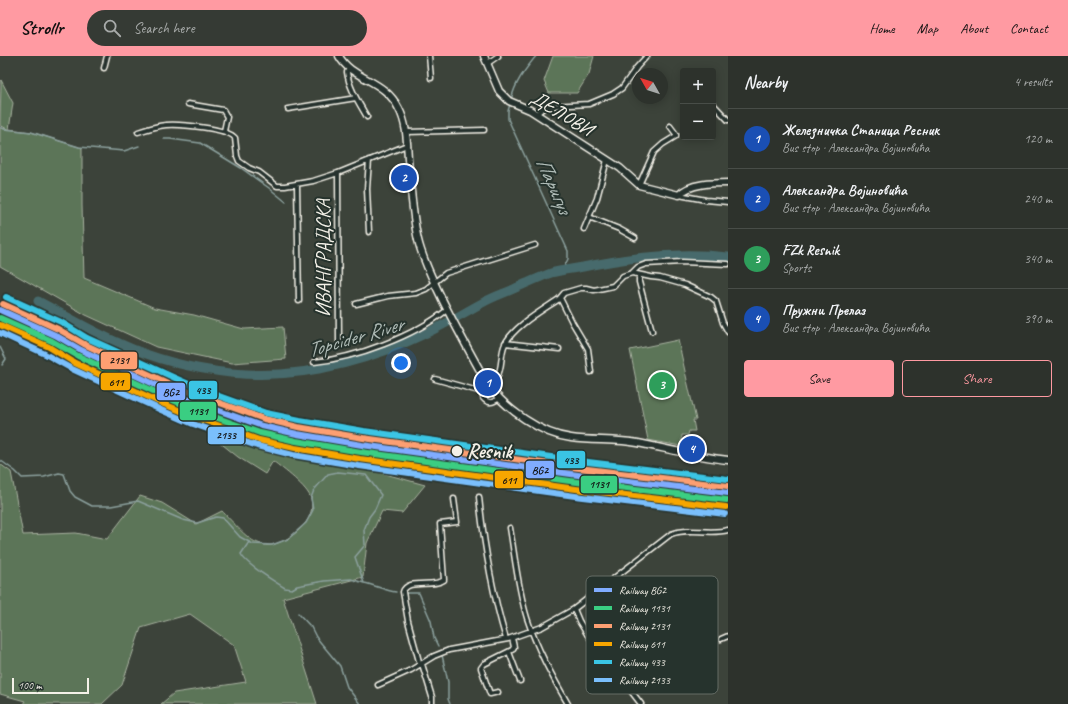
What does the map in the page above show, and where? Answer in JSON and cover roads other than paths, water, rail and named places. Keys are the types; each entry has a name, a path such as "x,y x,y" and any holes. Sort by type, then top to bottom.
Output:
{"street":[{"path":"104,68 107,56"},
{"path":"339,56 350,68 380,86 390,95 399,108 406,132 412,203 422,253 434,283 448,311 488,385 499,398 532,424 562,436 633,442 728,460"},
{"path":"429,56 431,78"},
{"name":"ДЕЛОВИ","path":"484,56 499,90 509,101 536,114 620,168 639,185 679,195 728,202"},
{"path":"488,63 498,56"},
{"path":"536,114 542,109 551,106 589,104 613,94 622,88 636,67 647,56"},
{"path":"350,68 347,72 348,75 356,98 367,117"},
{"path":"288,109 356,98"},
{"path":"188,104 223,110 226,117 224,131"},
{"path":"716,107 728,120"},
{"path":"138,132 158,126 171,125 224,131 232,134 236,138 237,156 242,164 259,172 277,186 297,185 313,181 338,173 407,145"},
{"path":"639,185 654,152 676,136 670,126"},
{"path":"406,132 484,130"},
{"path":"369,160 367,189 369,232"},
{"path":"584,229 598,194 607,160"},
{"name":"ИВАНГРАДСКА","path":"338,173 339,342"},
{"path":"679,195 686,190 707,183 728,183"},
{"path":"297,185 299,301"},
{"path":"589,217 615,227 635,238"},
{"path":"356,304 388,296 416,293 426,289 446,274 535,245"},
{"path":"482,392 498,375 505,343 517,330 560,298 564,293 581,288 594,290 613,286 623,276 632,273 640,266 662,262 728,264"},
{"path":"632,273 660,278 685,285 711,297 716,301 723,323 728,332"},
{"path":"639,275 639,282 652,331"},
{"path":"560,298 588,349 591,372"},
{"path":"314,362 351,356 388,342 448,311"},
{"path":"505,343 559,350"},
{"path":"435,379 482,392"},
{"path":"482,392 483,398 488,402 493,402 499,398"},
{"path":"479,497 490,577 506,639"},
{"path":"432,704 432,697 408,621 403,592 408,586 437,583 444,580 440,524 457,522 454,499"},
{"path":"510,528 520,588 532,631 546,666 568,704"},
{"path":"617,576 671,534 680,531 710,533 728,530"},
{"path":"378,685 434,656 449,650 512,638 532,631 574,609 586,600"},
{"path":"574,609 586,632"},
{"path":"721,639 728,636"},
{"path":"498,692 490,694 481,668 484,664 512,650 514,647 512,638"},
{"path":"509,652 520,681"},
{"path":"633,694 641,704"}],"waterway":[{"name":"Паригуз","path":"511,100 524,71 536,56"},
{"name":"Паригуз","path":"510,104 508,119 568,251 568,259 562,271"},
{"path":"0,127 4,129 31,132 79,147 124,151 139,146"},
{"path":"164,139 200,143 241,168 286,202"},
{"name":"Topcider River","path":"38,301 88,328 146,354 188,366 217,371 231,373 282,374 333,366 382,352 429,332 484,302 555,272 619,260 655,256 710,255 728,257"},
{"path":"0,347 6,359 2,365"},
{"path":"0,460 22,478 44,477 59,473 64,474 70,491 75,497 92,506 111,506 138,501 183,520 197,523 216,517 223,518 240,537 253,544 272,545 288,539 306,523 313,510 311,498 314,490 328,474 338,472 366,475 381,495 364,530 365,545 355,557 364,583 396,592"},
{"path":"249,542 241,554 244,558 248,563 285,588 292,589 297,586 324,581 351,579 364,583"},
{"path":"406,593 419,593 431,621 434,638 438,646"},
{"path":"298,613 311,627 316,637 340,666 347,687 360,704"},
{"path":"442,655 448,682 448,699 450,704"}],"railway":[{"path":"484,451 650,475 709,487"}],"rail line":[{"name":"433","path":"6,297 61,322 87,338 175,378 205,391 266,413 364,431 580,461 728,479"},
{"name":"2131","path":"3,304 58,329 84,344 172,385 264,419 298,427 363,438 579,468 728,486"},
{"name":"BG2","path":"0,310 55,335 81,350 169,391 200,404 262,426 297,434 362,445 578,475 728,493"},
{"name":"1131","path":"0,318 52,341 78,356 166,397 198,411 260,433 296,441 361,452 577,482 727,500"},
{"name":"611","path":"0,325 49,347 75,363 164,404 259,440 295,448 360,459 576,489 726,507"},
{"name":"2133","path":"0,333 45,354 72,369 193,424 257,446 293,455 359,466 575,496 725,514"}],"place":[{"name":"Александра Војиновића","path":"404,178"},
{"name":"Железничка Станица Ресник","path":"488,383"},
{"name":"FZk Resnik","path":"662,385"},
{"name":"Пружни Прелаз","path":"692,449"},
{"name":"Resnik","path":"457,451"}]}
